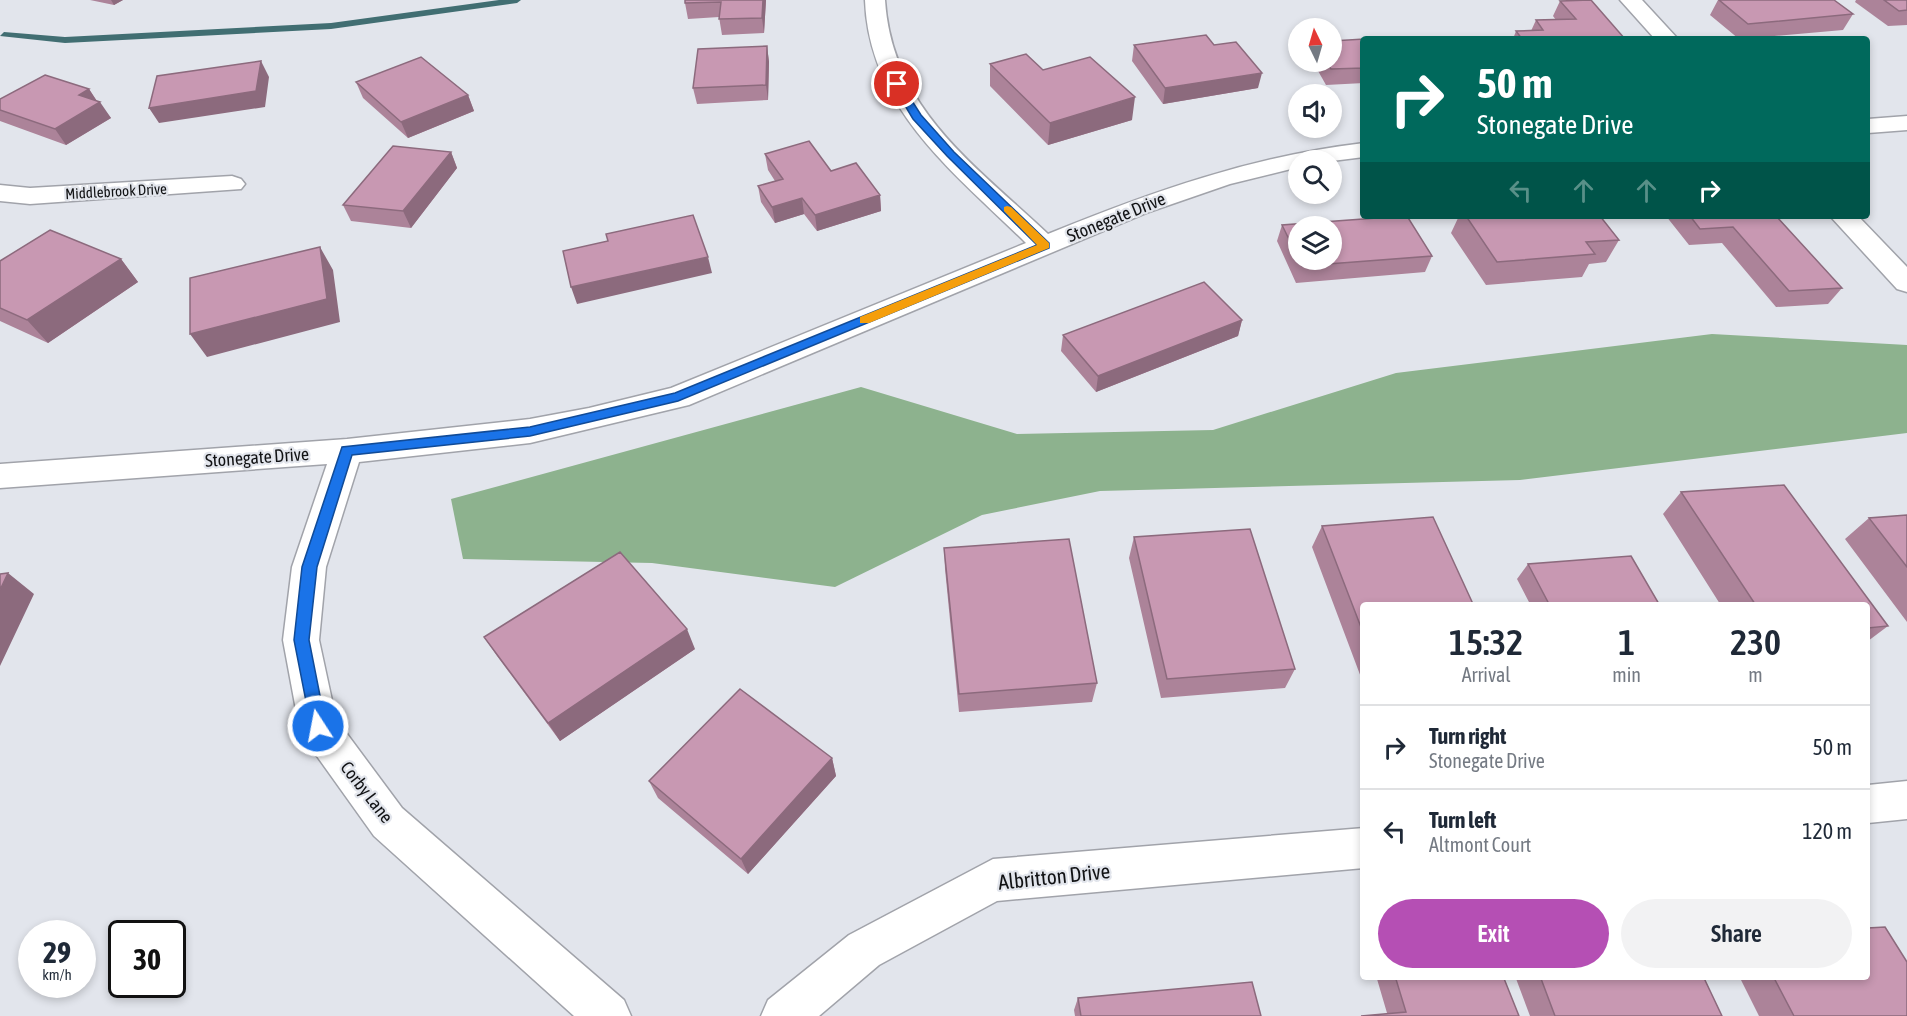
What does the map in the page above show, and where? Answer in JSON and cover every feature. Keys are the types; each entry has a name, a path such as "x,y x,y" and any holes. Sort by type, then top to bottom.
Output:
{"street":[{"path":"875,0 877,29 889,69 917,117 950,154 1045,246"},
{"path":"1630,0 1664,36"},
{"path":"1870,126 1907,123"},
{"name":"Stonegate Drive","path":"0,476 347,451 530,432 678,397 1204,182 1256,167 1329,153 1360,150"},
{"name":"Middlebrook Drive","path":"0,193 30,196 232,184"},
{"path":"1846,219 1907,283"},
{"name":"Corby Lane","path":"347,451 309,567 302,629 301,640 318,726 388,822 608,1016"},
{"path":"1870,804 1907,800"},
{"name":"Albritton Drive","path":"784,1016 864,950 993,880 1360,848"}],"green space":[{"path":"1712,334 1907,345 1907,433 1520,480 1100,491 982,515 835,587 652,563 463,559 451,499 861,387 1017,434 1213,430 1396,373"}],"building":[{"path":"685,0 763,0 762,18 719,19 721,2 685,3"},
{"path":"1591,0 1622,36 1520,36 1516,31 1543,30 1536,20 1576,19 1560,1"},
{"path":"1719,0 1834,0 1853,14 1748,24"},
{"path":"1884,0 1907,0 1907,10 1899,11"},
{"path":"1206,35 1214,45 1236,42 1262,73 1165,88 1134,45"},
{"path":"1360,39 1360,68 1342,69 1342,40"},
{"path":"767,46 766,85 693,88 698,49"},
{"path":"1026,54 1043,70 1090,57 1135,97 1050,123 990,64"},
{"path":"421,57 468,95 401,122 356,82"},
{"path":"261,61 256,91 149,108 157,76"},
{"path":"45,75 89,89 79,95 100,102 55,129 0,110 0,99"},
{"path":"809,141 831,171 856,163 880,195 815,215 802,198 772,207 758,186 783,179 765,154"},
{"path":"393,146 451,152 403,211 343,205"},
{"path":"693,215 708,257 571,287 563,251 608,241 606,234"},
{"path":"1409,219 1432,256 1342,263 1342,221"},
{"path":"1468,219 1602,219 1619,240 1586,242 1595,254 1497,262"},
{"path":"1692,219 1779,219 1842,288 1789,291 1733,227 1700,229"},
{"path":"1282,225 1288,225 1288,237"},
{"path":"50,230 121,259 27,320 0,308 0,261"},
{"path":"320,247 327,299 190,334 190,278"},
{"path":"1204,282 1242,320 1098,376 1063,335"},
{"path":"1784,485 1888,626 1870,628 1870,602 1754,602 1681,492"},
{"path":"1907,515 1907,567 1869,518"},
{"path":"1433,517 1472,602 1360,602 1360,625 1322,526"},
{"path":"1250,529 1295,669 1167,679 1134,537"},
{"path":"1069,539 1097,683 959,694 944,548"},
{"path":"620,552 687,629 548,723 484,637"},
{"path":"1631,556 1658,602 1548,602 1528,564"},
{"path":"8,573 0,590 0,574"},
{"path":"740,689 832,758 741,859 649,781"},
{"path":"1885,927 1907,962 1907,1016 1794,1016 1775,980 1870,980 1870,928"},
{"path":"1396,980 1505,980 1519,1016 1361,1016 1406,1012"},
{"path":"1542,980 1705,980 1722,1016 1555,1016"},
{"path":"1252,982 1261,1016 1081,1016 1078,998"}],"waterway":[{"path":"4,35 65,40 331,26 517,0"}],"slow traffic":[{"path":"865,320 1045,246 1007,209"}],"route":[{"path":"318,726 301,640 309,567 347,451 530,432 678,397 1045,246 950,154 917,117 897,84"}]}
